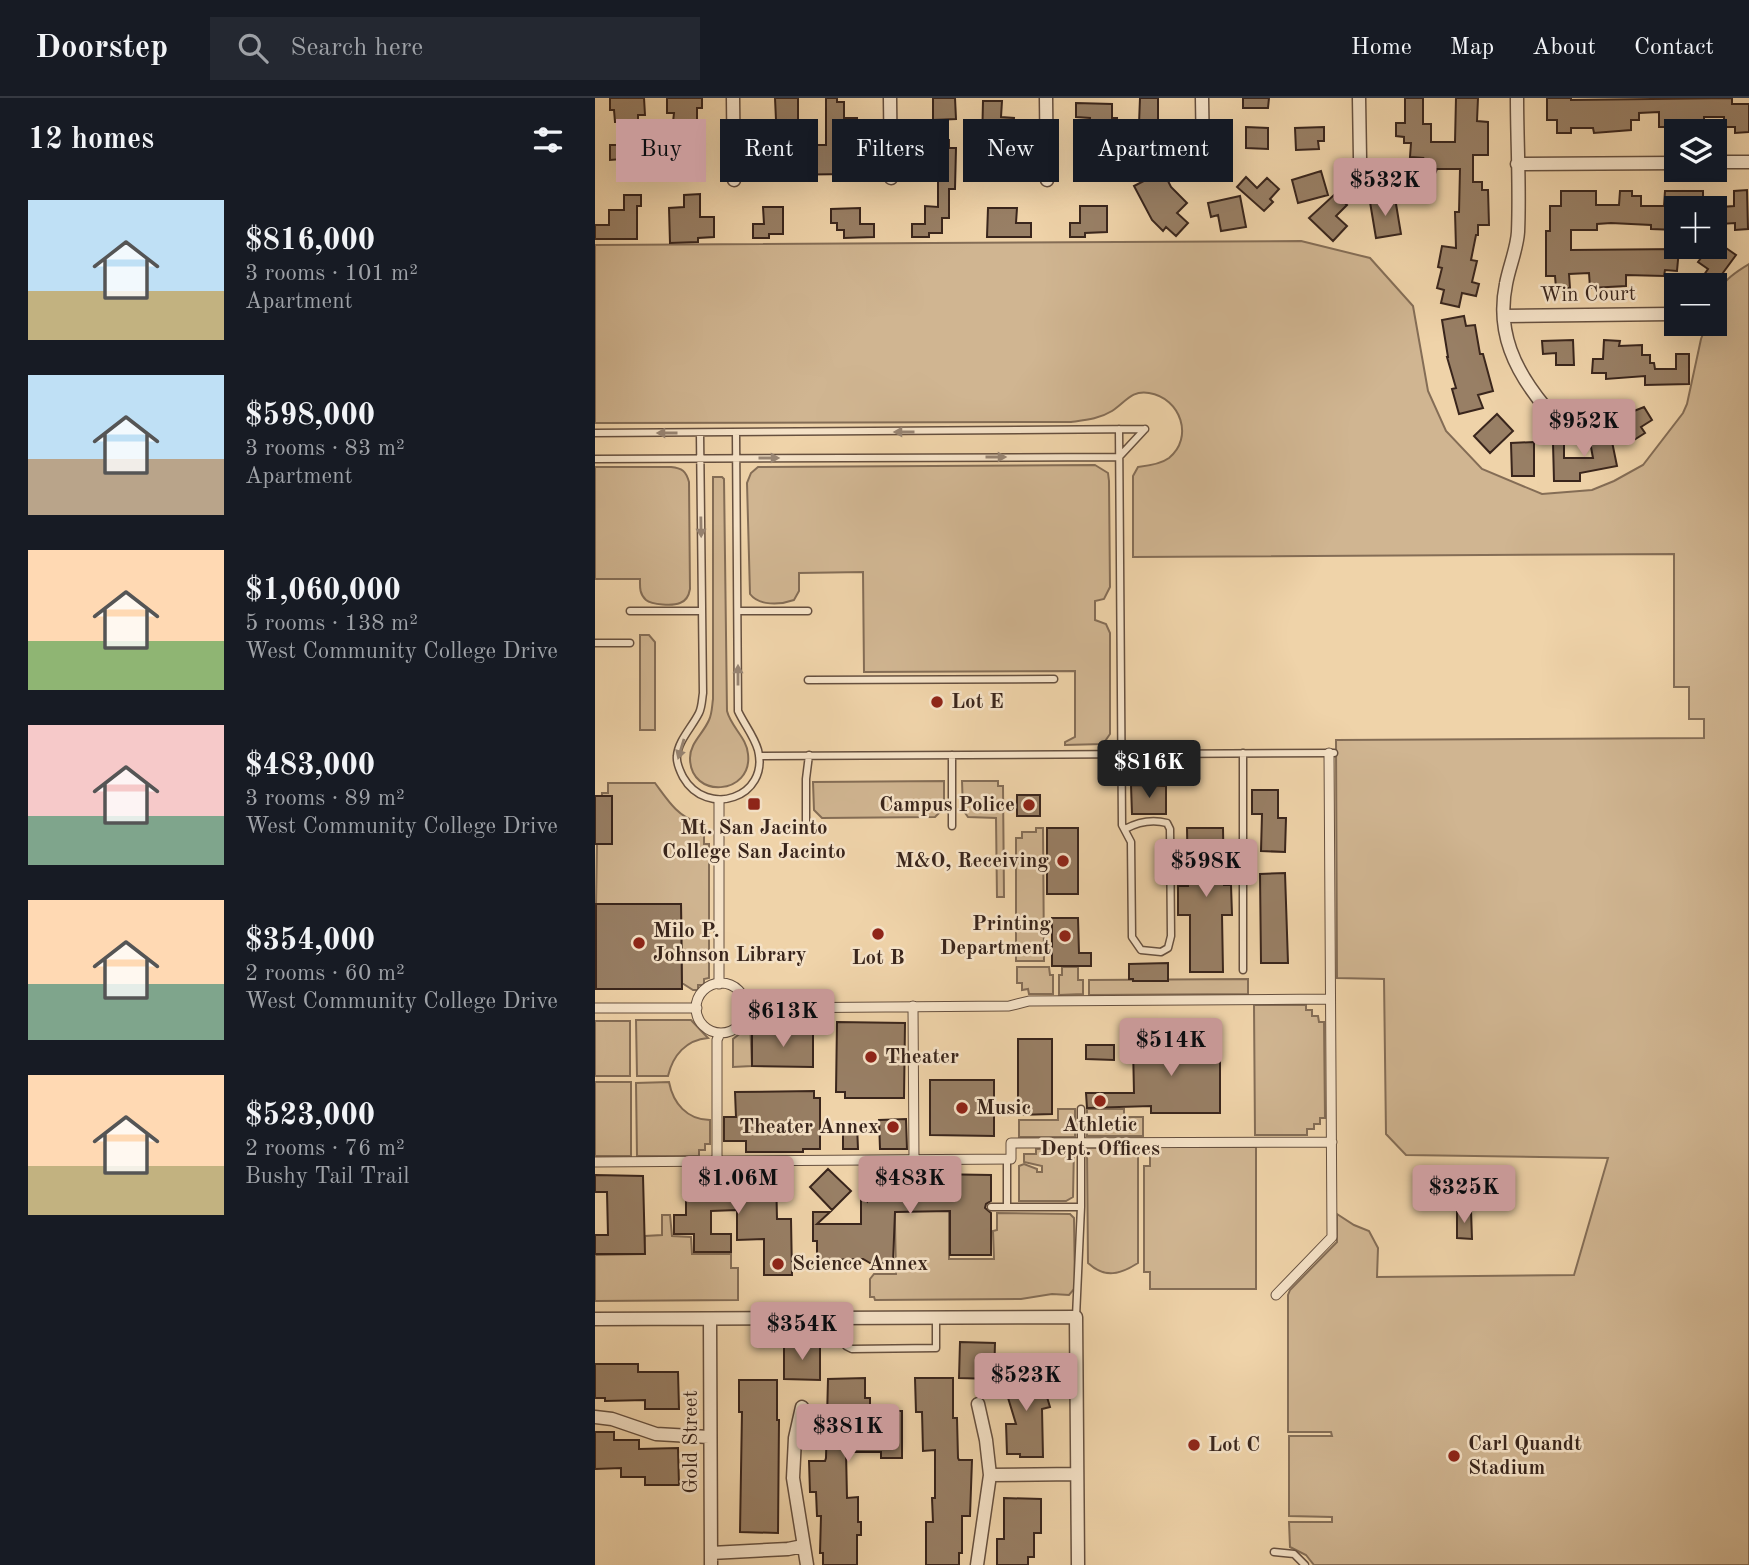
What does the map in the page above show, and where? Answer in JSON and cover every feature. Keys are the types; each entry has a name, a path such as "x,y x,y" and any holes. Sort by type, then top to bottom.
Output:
{"street":[{"path":"733,98 733,119"},
{"path":"890,98 890,119"},
{"path":"1046,98 1046,119"},
{"path":"1202,98 1202,119"},
{"path":"1359,98 1360,158"},
{"path":"1517,98 1518,235 1505,287 1504,316 1509,347 1516,366 1526,384 1545,407"},
{"path":"1727,162 1749,162"},
{"path":"1517,163 1664,163"},
{"name":"Win Court","path":"1504,316 1664,314"},
{"path":"1276,1295 1332,1237 1331,753"},
{"path":"719,801 719,984"},
{"path":"719,984 735,987 745,1000 746,1008 739,1026 720,1033 712,1031 701,1022 697,1008 705,989 719,984"},
{"path":"746,1008 1009,1006 1029,1001 1330,999"},
{"path":"913,1006 914,1160"},
{"path":"595,1007 697,1008"},
{"path":"717,1161 717,1040 720,1033"},
{"path":"595,1162 1011,1159 1011,1143 1332,1142"},
{"path":"595,1319 1076,1317 1078,1565"},
{"name":"Gold Street","path":"710,1319 711,1559"},
{"path":"977,1565 990,1475 978,1404"},
{"path":"802,1406 794,1445 793,1478 807,1565"},
{"path":"595,1417 613,1419 656,1433 709,1437"},
{"path":"990,1475 1077,1474"},
{"path":"711,1559 803,1546"}],"lane":[{"path":"1119,429 1122,825 1131,842 1132,937 1141,950 1161,952 1168,948 1171,936 1170,829 1167,823 1161,821 1139,822 1125,829"},
{"path":"595,433 1145,429 1119,457 595,459"},
{"path":"700,433 703,692 701,711 677,756 681,774 693,789 719,801 747,789 757,774 759,756 754,740 738,711 736,433"},
{"path":"630,611 702,611"},
{"path":"737,611 808,611"},
{"path":"595,643 630,643"},
{"path":"808,680 1054,679"},
{"path":"1243,753 1243,970"},
{"path":"759,756 1331,753"},
{"path":"806,826 809,755"},
{"path":"952,755 952,826"},
{"path":"1076,1317 1081,1207 1081,1109"},
{"path":"1007,1159 1007,1208"},
{"path":"991,1208 1081,1207"},
{"path":"846,1319 846,1346 852,1349 936,1348 936,1319"},
{"path":"1274,1552 1294,1554 1305,1565"}],"shaded area":[{"path":"1301,241 1370,258 1413,306 1428,391 1446,431 1482,469 1542,494 1592,490 1643,465 1683,413 1702,336 1727,336 1727,279 1749,264 1749,1565 1314,1565 1306,1555 1290,1547 1289,1522 1332,1522 1332,1517 1289,1516 1289,1436 1332,1436 1331,1432 1288,1432 1288,1295 1337,1242 1337,1214 1369,1231 1378,1248 1377,1277 1574,1275 1608,1158 1406,1155 1386,1134 1384,979 1337,978 1336,740 1704,738 1704,719 1689,719 1689,687 1674,687 1674,554 1133,557 1133,476 1138,467 1169,458 1177,450 1182,430 1176,410 1169,402 1149,393 1133,395 1102,416 1071,422 595,423 595,245"},
{"path":"1095,465 1108,473 1109,481 1110,587 1104,599 1095,601 1095,620 1106,624 1110,633 1110,734 1103,744 1065,745 1065,742 1075,737 1075,671 864,672 863,572 799,573 799,591 794,600 782,603 759,601 750,594 747,483 751,473 758,467"},
{"path":"595,467 671,467 681,469 685,473 689,482 690,589 682,602 668,605 649,602 641,593 640,579 595,579"},
{"path":"713,477 724,479 727,711 745,743 748,754 747,768 741,778 721,787 700,781 693,772 690,758 694,743 710,718 713,699"},
{"path":"640,635 649,635 655,642 655,730 640,730"},
{"path":"944,781 944,808 935,817 822,818 814,810 813,782"},
{"path":"962,781 998,781 998,786 1003,786 1004,897 997,897 996,818 968,817 963,810"},
{"path":"608,783 655,783 678,811 697,822 697,831 704,832 704,844 709,844 709,978 704,979 704,985 698,985 698,990 682,983 681,904 596,904 597,844 612,844 612,797 602,796 602,793 608,793"},
{"path":"1036,828 1043,828 1044,961 1016,961 1016,838 1022,838 1022,832 1036,832"},
{"path":"1017,967 1049,967 1050,975 1053,975 1053,994 1029,994 1028,989 1022,990 1022,983 1017,983"},
{"path":"1062,967 1078,967 1078,980 1083,980 1083,994 1059,995 1059,975 1062,975"},
{"path":"1248,979 1248,994 1089,995 1089,980"},
{"path":"1254,1005 1306,1005 1306,1010 1312,1010 1312,1016 1318,1016 1319,1022 1324,1022 1325,1118 1320,1118 1320,1124 1314,1124 1314,1129 1307,1129 1307,1135 1255,1135"},
{"path":"636,1020 691,1020 708,1038 687,1045 673,1061 668,1076 637,1076"},
{"path":"595,1021 630,1021 630,1076 595,1076"},
{"path":"750,1022 752,1066 733,1067 733,1039 747,1028"},
{"path":"595,1082 631,1082 631,1156 595,1156"},
{"path":"669,1082 682,1109 694,1117 710,1120 710,1144 705,1144 705,1150 699,1150 699,1156 637,1156 636,1083"},
{"path":"1058,1109 1075,1109 1075,1137 1019,1137 1019,1120 1058,1120"},
{"path":"1087,1109 1124,1109 1124,1117 1143,1117 1143,1136 1087,1136"},
{"path":"1150,1147 1256,1147 1256,1289 1150,1289 1150,1272 1144,1272 1144,1166 1150,1166"},
{"path":"1074,1148 1073,1197 1066,1201 1019,1201 1019,1166 1024,1164 1042,1172 1042,1166 1024,1162 1024,1154 1036,1154 1036,1149"},
{"path":"1087,1148 1138,1148 1138,1263 1119,1272 1107,1273 1088,1263"},
{"path":"870,1167 938,1167 949,1210 949,1259 994,1259 993,1231 997,1230 997,1213 1070,1214 1074,1218 1075,1288 1069,1295 1052,1294 1021,1299 875,1300 870,1297 870,1279 874,1274 896,1274 894,1173 871,1173"},
{"path":"662,1215 670,1215 672,1236 691,1237 692,1254 731,1254 731,1268 738,1268 738,1300 595,1301 595,1255 644,1254 645,1236 662,1235"}],"building":[{"path":"610,98 644,98 645,115 638,115 638,119 616,119 615,122 614,110 610,110"},
{"path":"667,98 702,98 702,108 697,108 697,119 673,119 674,113 667,113"},
{"path":"775,98 798,98 798,119 776,119"},
{"path":"826,98 837,98 837,102 844,102 844,118 857,119 832,119 832,174 818,174 818,145 826,145"},
{"path":"933,98 955,98 956,119 933,119"},
{"path":"1140,98 1158,98 1158,119 1139,119"},
{"path":"1243,98 1269,98 1268,108 1243,108"},
{"path":"1405,98 1423,98 1423,124 1431,124 1431,142 1455,142 1456,98 1478,98 1477,121 1488,122 1488,155 1473,155 1473,182 1482,182 1482,190 1488,190 1489,225 1478,225 1471,260 1477,261 1472,282 1479,284 1476,296 1462,293 1459,307 1441,303 1444,290 1437,288 1442,268 1438,267 1442,246 1456,248 1455,212 1459,212 1460,169 1437,169 1427,202 1392,190 1398,174 1413,181 1423,158 1410,157 1411,143 1404,143 1404,137 1396,136 1396,123 1405,123"},
{"path":"1547,98 1732,98 1732,104 1749,104 1749,132 1735,133 1735,127 1727,127 1727,119 1724,117 1664,119 1664,127 1659,127 1659,112 1639,113 1639,120 1631,120 1631,130 1594,133 1593,128 1571,128 1571,133 1557,133 1557,120 1547,120"},
{"path":"983,101 1002,101 1001,117 1014,118 1014,119 983,119"},
{"path":"1076,103 1112,104 1112,118 1117,118 1090,119 1076,117"},
{"path":"1246,127 1268,128 1268,149 1246,148"},
{"path":"1324,127 1324,141 1318,141 1319,149 1296,150 1295,128"},
{"path":"610,145 616,145 616,160 610,160"},
{"path":"949,148 956,148 955,189 949,189 949,218 942,218 942,233 929,233 929,237 912,237 912,224 925,224 925,206 938,207 938,182 949,182"},
{"path":"1321,171 1328,195 1298,203 1292,180"},
{"path":"1246,177 1257,188 1267,178 1279,189 1270,199 1273,202 1264,211 1237,187"},
{"path":"1142,182 1168,182 1187,203 1177,213 1188,223 1176,236 1166,227 1163,231 1152,220 1134,186"},
{"path":"1747,190 1748,229 1735,230 1735,223 1727,224 1727,207 1734,206 1734,191"},
{"path":"1561,191 1596,191 1596,205 1619,205 1620,191 1632,191 1632,196 1641,196 1641,206 1664,206 1664,230 1651,229 1651,225 1597,224 1597,230 1571,230 1571,250 1664,249 1664,259 1678,259 1677,271 1665,270 1664,276 1626,275 1626,286 1590,288 1589,273 1569,274 1570,288 1556,288 1555,276 1546,276 1546,231 1550,231 1550,206 1561,206"},
{"path":"1665,191 1703,191 1703,196 1665,196"},
{"path":"700,194 700,217 714,217 714,237 698,238 698,242 670,243 669,208 684,207 684,195"},
{"path":"1335,194 1347,205 1336,216 1347,226 1333,241 1309,218"},
{"path":"624,195 641,195 641,206 637,206 637,239 595,239 595,225 609,225 609,210 624,210"},
{"path":"1240,196 1246,227 1221,231 1218,215 1211,217 1208,203"},
{"path":"1395,198 1401,234 1376,238 1370,202"},
{"path":"1080,206 1107,206 1107,232 1070,237 1070,223 1080,223"},
{"path":"763,207 783,207 783,234 769,234 769,238 753,238 753,224 764,224"},
{"path":"860,208 860,224 874,224 874,237 844,238 844,230 837,230 837,223 831,223 831,209"},
{"path":"988,208 1017,208 1016,223 1031,223 1031,237 987,237"},
{"path":"1727,249 1736,255 1723,273 1705,273 1708,269 1698,262 1700,259 1727,259"},
{"path":"1464,316 1466,326 1475,325 1480,354 1483,354 1493,391 1478,395 1483,408 1459,414 1452,389 1456,388 1447,357 1442,320"},
{"path":"1573,340 1574,365 1556,365 1556,353 1543,354 1542,341"},
{"path":"1604,340 1620,341 1619,346 1642,345 1642,355 1650,355 1650,363 1654,363 1655,369 1676,369 1676,354 1689,354 1689,384 1645,385 1645,376 1606,379 1606,373 1592,373 1593,359 1603,359"},
{"path":"1622,403 1629,413 1644,407 1652,420 1641,427 1645,433 1634,440 1613,408"},
{"path":"1497,414 1513,431 1490,453 1474,436"},
{"path":"1610,432 1617,466 1580,473 1580,481 1554,481 1553,443 1564,443 1564,458 1593,458 1589,436"},
{"path":"1534,442 1534,476 1512,476 1511,443"},
{"path":"1131,785 1166,786 1166,814 1132,814"},
{"path":"1252,790 1278,790 1278,818 1286,818 1285,852 1261,851 1262,814 1252,814"},
{"name":"Campus Police","path":"1017,795 1040,795 1040,816 1017,816"},
{"path":"595,796 612,796 612,844 595,844"},
{"name":"M&O, Receiving","path":"1047,828 1078,828 1078,894 1047,894"},
{"path":"1187,828 1223,828 1224,885 1231,885 1232,915 1222,915 1223,972 1190,972 1190,915 1178,915 1178,886 1188,886"},
{"path":"1285,873 1288,963 1261,963 1260,874"},
{"name":"Milo P. Johnson Library","path":"596,904 681,904 682,989 596,989"},
{"name":"Printing Department","path":"1052,918 1078,918 1079,953 1091,953 1091,966 1052,966"},
{"path":"1168,963 1168,981 1129,979 1129,964"},
{"name":"Theater","path":"837,1022 905,1023 904,1098 845,1098 845,1092 836,1092"},
{"path":"813,1031 813,1067 752,1066 752,1032"},
{"path":"1220,1038 1220,1113 1151,1113 1151,1106 1087,1108 1086,1093 1134,1093 1133,1046 1150,1046 1150,1039"},
{"path":"1018,1039 1052,1039 1052,1114 1018,1115"},
{"path":"1086,1045 1114,1045 1114,1060 1086,1059"},
{"name":"Music","path":"930,1080 994,1080 994,1136 930,1135"},
{"path":"814,1091 814,1098 820,1098 820,1149 803,1149 803,1152 746,1152 746,1141 724,1141 724,1117 736,1117 735,1092"},
{"path":"906,1119 907,1149 880,1149 879,1120"},
{"path":"843,1125 857,1125 858,1149 843,1149"},
{"path":"828,1169 851,1191 832,1210 810,1187"},
{"path":"776,1173 777,1219 791,1219 792,1275 764,1275 764,1239 737,1240 737,1210 711,1211 711,1234 731,1234 731,1252 694,1252 694,1234 674,1234 674,1215 686,1215 686,1174"},
{"path":"867,1173 991,1175 991,1201 985,1208 991,1213 991,1255 950,1255 950,1211 895,1212 893,1263 870,1263 863,1259 817,1260 817,1241 813,1241 813,1212 830,1212 817,1224 861,1224 861,1195 867,1201"},
{"path":"595,1175 643,1176 645,1254 595,1254 595,1235 608,1235 607,1192 595,1192"},
{"path":"1471,1210 1472,1239 1457,1238 1457,1211"},
{"path":"960,1342 995,1343 994,1379 959,1378"},
{"path":"784,1343 820,1344 820,1380 784,1379"},
{"path":"595,1364 638,1364 638,1372 678,1372 679,1409 645,1409 645,1400 605,1401 605,1398 595,1398"},
{"path":"1038,1367 1050,1407 1042,1409 1043,1457 1007,1454 1006,1424 1016,1424 1002,1378"},
{"path":"865,1378 865,1398 870,1398 870,1411 902,1411 902,1458 881,1458 881,1452 846,1452 847,1498 858,1497 858,1522 861,1522 861,1535 857,1535 857,1565 823,1565 823,1553 820,1553 821,1516 817,1516 816,1492 810,1492 809,1461 825,1461 826,1458 828,1379"},
{"path":"915,1378 953,1378 953,1418 957,1418 958,1458 972,1460 970,1516 962,1516 962,1553 959,1553 959,1565 926,1565 926,1522 933,1522 932,1498 935,1498 935,1450 923,1451 922,1412 916,1412"},
{"path":"739,1380 777,1380 778,1533 740,1532 742,1412 739,1412"},
{"path":"595,1432 614,1432 614,1440 639,1440 639,1449 678,1448 679,1485 645,1485 645,1477 621,1477 621,1468 595,1469"},
{"path":"1004,1498 1041,1499 1041,1533 1034,1533 1034,1557 1028,1557 1028,1565 997,1565 997,1539 1004,1539"}],"place":[{"name":"Lot E","path":"937,702"},
{"name":"Mt. San Jacinto College San Jacinto","path":"754,804"},
{"name":"Campus Police","path":"1029,805"},
{"name":"M&O, Receiving","path":"1063,861"},
{"name":"Lot B","path":"878,934"},
{"name":"Printing Department","path":"1065,936"},
{"name":"Milo P. Johnson Library","path":"639,943"},
{"name":"Theater","path":"871,1057"},
{"name":"Athletic Dept. Offices","path":"1100,1101"},
{"name":"Music","path":"962,1108"},
{"name":"Theater Annex","path":"893,1127"},
{"name":"Science Annex","path":"778,1264"},
{"name":"Lot C","path":"1194,1445"},
{"name":"Carl Quandt Stadium","path":"1454,1456"}]}
